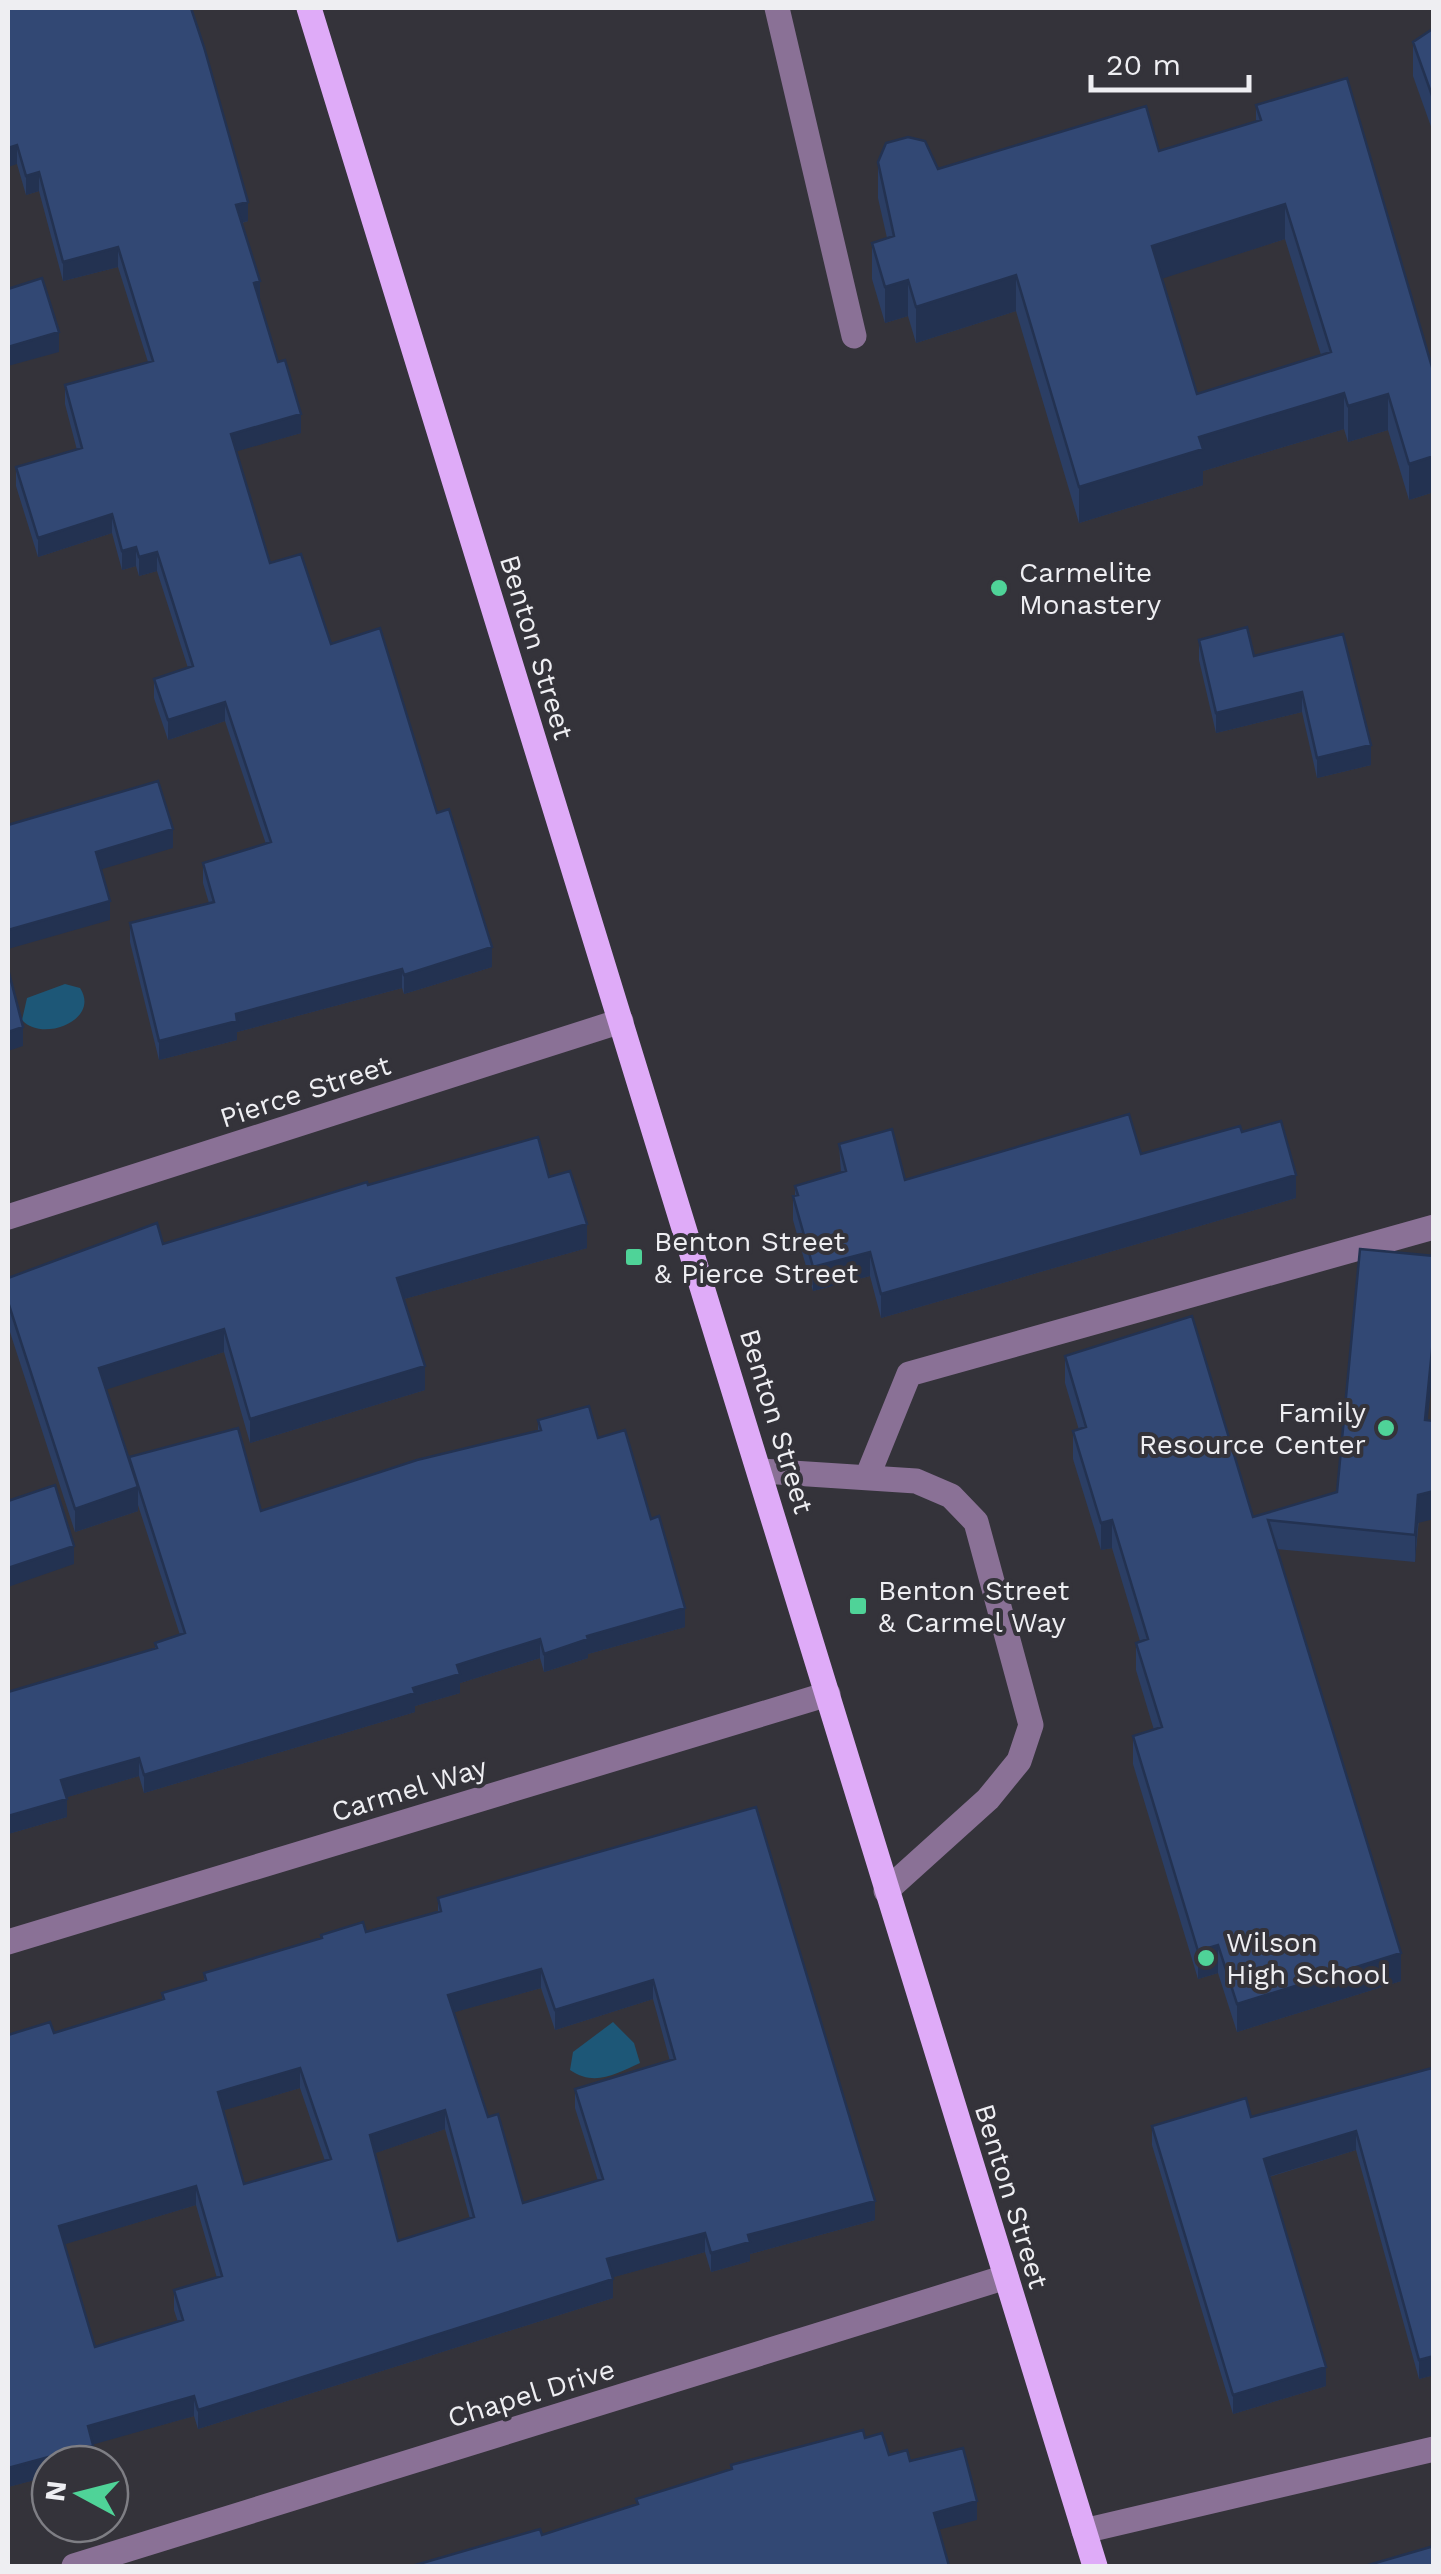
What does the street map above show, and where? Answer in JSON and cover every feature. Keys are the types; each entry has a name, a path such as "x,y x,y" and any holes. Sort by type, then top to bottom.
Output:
{"main road":[{"name":"Benton Street","path":"309,8 1095,2566"}],"street":[{"path":"777,8 854,336"},
{"name":"Pierce Street","path":"8,1217 621,1021"},
{"path":"868,1474 909,1374 1434,1227"},
{"path":"761,1472 868,1474 916,1480 952,1496 976,1522 1031,1725 1018,1761 988,1799 886,1891"},
{"name":"Carmel Way","path":"8,1942 828,1694"},
{"name":"Chapel Drive","path":"74,2566 1006,2277"},
{"path":"1084,2531 1434,2449"}],"water":[{"path":"65,984 80,988 84,1000 83,1010 76,1018 66,1025 42,1029 22,1020 27,998"},
{"path":"613,2022 634,2043 640,2063 597,2078 570,2070 573,2052"}],"building":[{"path":"8,8 191,8 248,202 236,205 260,281 254,283 278,362 285,360 301,414 231,434 270,563 301,554 331,644 380,628 437,813 449,809 492,947 404,975 402,969 236,1014 237,1021 159,1041 130,923 214,902 203,863 271,842 225,702 168,720 154,679 193,666 157,552 139,557 136,547 122,551 112,514 38,538 16,467 82,448 65,385 153,361 118,247 63,262 39,172 26,176 17,145 8,148"},
{"path":"1434,28 1434,101 1413,42"},
{"path":"1347,78 1434,366 1434,456 1409,464 1388,394 1348,406 1344,393 1199,437 1203,449 1079,487 1016,275 916,307 908,280 885,287 872,243 894,236 878,162 886,143 908,137 925,141 938,169 1146,106 1159,151 1261,120 1256,105","holes":["1285,204 1331,352 1197,394 1152,246"]},
{"path":"42,278 59,332 8,347 8,289"},
{"path":"1247,627 1254,656 1343,634 1371,745 1317,758 1302,692 1216,713 1199,640"},
{"path":"158,781 173,829 96,852 110,901 8,930 8,825"},
{"path":"8,969 23,1027 8,1032"},
{"path":"1129,1114 1141,1154 1240,1126 1242,1132 1281,1121 1296,1175 881,1294 870,1252 813,1267 793,1196 798,1195 795,1186 846,1171 839,1144 892,1129 905,1180"},
{"path":"538,1137 549,1177 570,1171 587,1224 397,1278 425,1366 250,1419 224,1329 99,1368 138,1487 75,1509 8,1302 8,1278 157,1223 163,1244 367,1182 368,1185"},
{"path":"1360,1249 1434,1256 1434,1330 1425,1420 1434,1421 1434,1491 1418,1495 1415,1535 1268,1520 1401,1953 1237,2004 1218,1945 1198,1951 1133,1736 1162,1727 1136,1643 1148,1639 1112,1520 1101,1523 1073,1431 1086,1427 1065,1356 1192,1316 1253,1517 1337,1492"},
{"path":"589,1406 598,1438 625,1430 651,1519 659,1516 685,1608 587,1636 588,1639 544,1654 540,1639 457,1665 460,1674 413,1688 415,1693 144,1775 139,1758 61,1780 67,1799 8,1816 8,1692 157,1648 155,1643 185,1633 129,1457 238,1428 261,1511 417,1460 541,1430 538,1420"},
{"path":"55,1485 74,1546 8,1568 8,1501"},
{"path":"756,1807 875,2201 748,2235 750,2242 711,2253 705,2233 607,2259 613,2279 198,2410 194,2396 88,2426 93,2444 30,2444 30,2462 8,2468 8,2035 50,2022 54,2033 164,1999 162,1993 206,1980 204,1973 363,1922 366,1932 441,1911 438,1898","holes":["541,1969 555,2010 653,1980 675,2059 575,2089 603,2179 523,2203 498,2114 488,2117 448,1995","300,2068 331,2159 244,2184 218,2092","445,2110 474,2217 398,2241 370,2135","196,2186 222,2276 174,2290 183,2320 95,2347 59,2226"]},
{"path":"1432,2068 1434,2356 1419,2360 1356,2131 1264,2159 1326,2367 1233,2395 1152,2126 1246,2098 1251,2117"},
{"path":"863,2430 865,2438 882,2433 889,2455 907,2450 910,2461 963,2448 977,2501 934,2513 949,2566 412,2566 540,2529 542,2535 638,2504 636,2499 732,2469 731,2465"},
{"path":"1434,2546 1434,2566 1365,2566"}],"place":[{"name":"Carmelite Monastery","path":"999,588"},
{"name":"Benton Street & Pierce Street","path":"634,1257"},
{"name":"Family Resource Center","path":"1386,1428"},
{"name":"Benton Street & Carmel Way","path":"858,1606"},
{"name":"Wilson High School","path":"1206,1958"}]}
